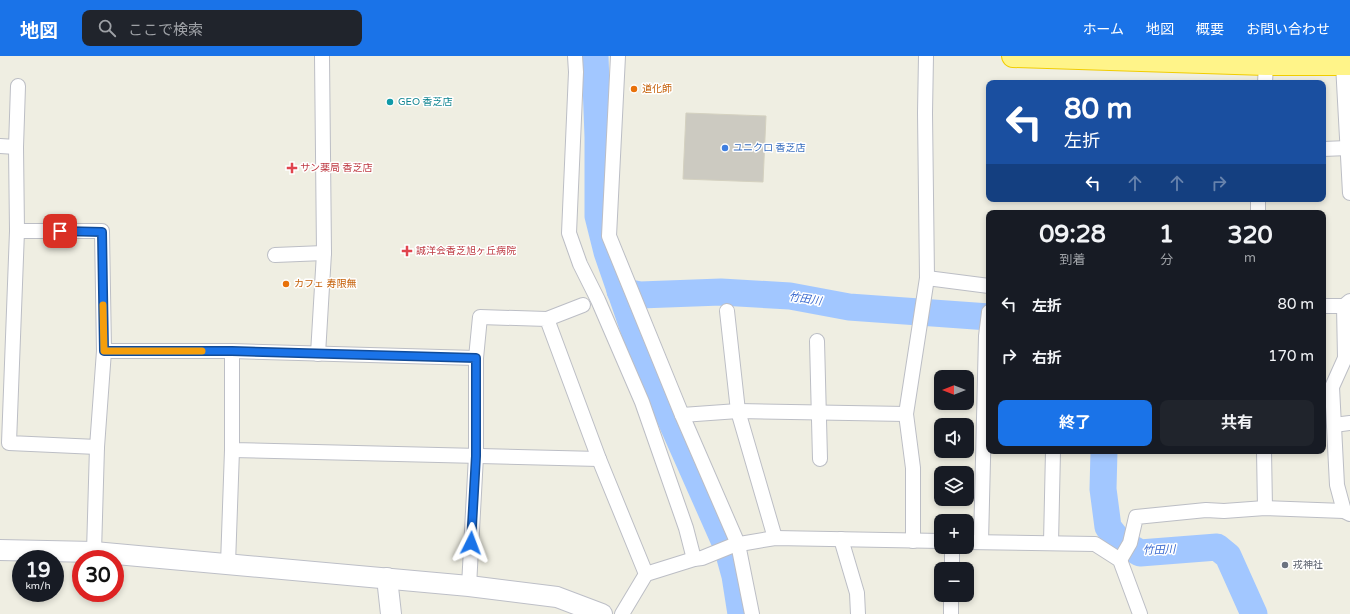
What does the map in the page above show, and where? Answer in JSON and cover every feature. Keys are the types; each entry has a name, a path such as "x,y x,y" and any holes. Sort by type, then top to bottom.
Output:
{"highway":[{"path":"1013,56 1264,68 1346,64"}],"street":[{"path":"318,354 324,253 322,56"},
{"path":"575,56 576,72 569,233 580,264 598,300 642,402 698,559"},
{"path":"618,56 609,236 736,545 752,614"},
{"path":"913,541 913,468 906,414 927,278 925,114 926,56"},
{"path":"1346,64 1350,193"},
{"path":"18,86 16,147 17,231 9,443 97,447"},
{"path":"0,146 16,147"},
{"path":"1326,149 1348,148"},
{"path":"17,231 102,232 104,351 97,447 94,550"},
{"path":"275,255 324,253"},
{"path":"927,278 986,286"},
{"path":"1120,560 1130,543 1136,517 1206,510 1224,511 1265,508 1347,513 1337,485 1332,387 1345,358 1347,304 1326,306"},
{"path":"469,586 476,456 476,358 480,317 547,319 583,305"},
{"path":"727,311 738,411 775,538"},
{"path":"547,319 599,459 646,574"},
{"path":"981,542 986,336"},
{"path":"817,341 820,459"},
{"path":"104,351 232,351 476,358"},
{"path":"228,564 232,450 232,351"},
{"path":"682,415 738,411 906,414"},
{"path":"1334,425 1350,423"},
{"path":"232,450 599,459"},
{"path":"1051,543 1053,454"},
{"path":"1264,454 1265,508"},
{"path":"622,614 646,574 698,559 736,545 775,538 934,541"},
{"path":"841,539 857,593 858,614"},
{"path":"974,542 1095,544 1120,560 1140,614"},
{"path":"0,550 72,552"},
{"path":"124,555 469,586 557,597 602,614"},
{"path":"386,578 391,614"},
{"path":"951,602 951,614"}],"building":[{"name":"ユニクロ 香芝店","path":"686,113 766,116 763,182 683,179"}],"waterway":[{"name":"竹田川","path":"595,56 598,137 598,216 607,252 645,362 727,547 735,576 741,614"},
{"name":"竹田川","path":"620,291 640,295 721,292 790,296 849,307 986,317"},
{"name":"竹田川","path":"1104,454 1103,489 1108,527 1119,541 1140,553 1217,547 1228,556 1254,614"}],"slow traffic":[{"path":"103,305 104,351 202,351"}],"place":[{"name":"道化師","path":"634,89"},
{"name":"GEO 香芝店","path":"390,102"},
{"name":"ユニクロ 香芝店","path":"725,148"},
{"name":"サン薬局 香芝店","path":"292,168"},
{"name":"誠洋会香芝旭ヶ丘病院","path":"407,251"},
{"name":"カフェ 寿限無","path":"286,284"},
{"name":"戎神社","path":"1285,565"}],"route":[{"path":"60,231 102,232 104,351 232,351 476,358 476,456 471,543"}]}
